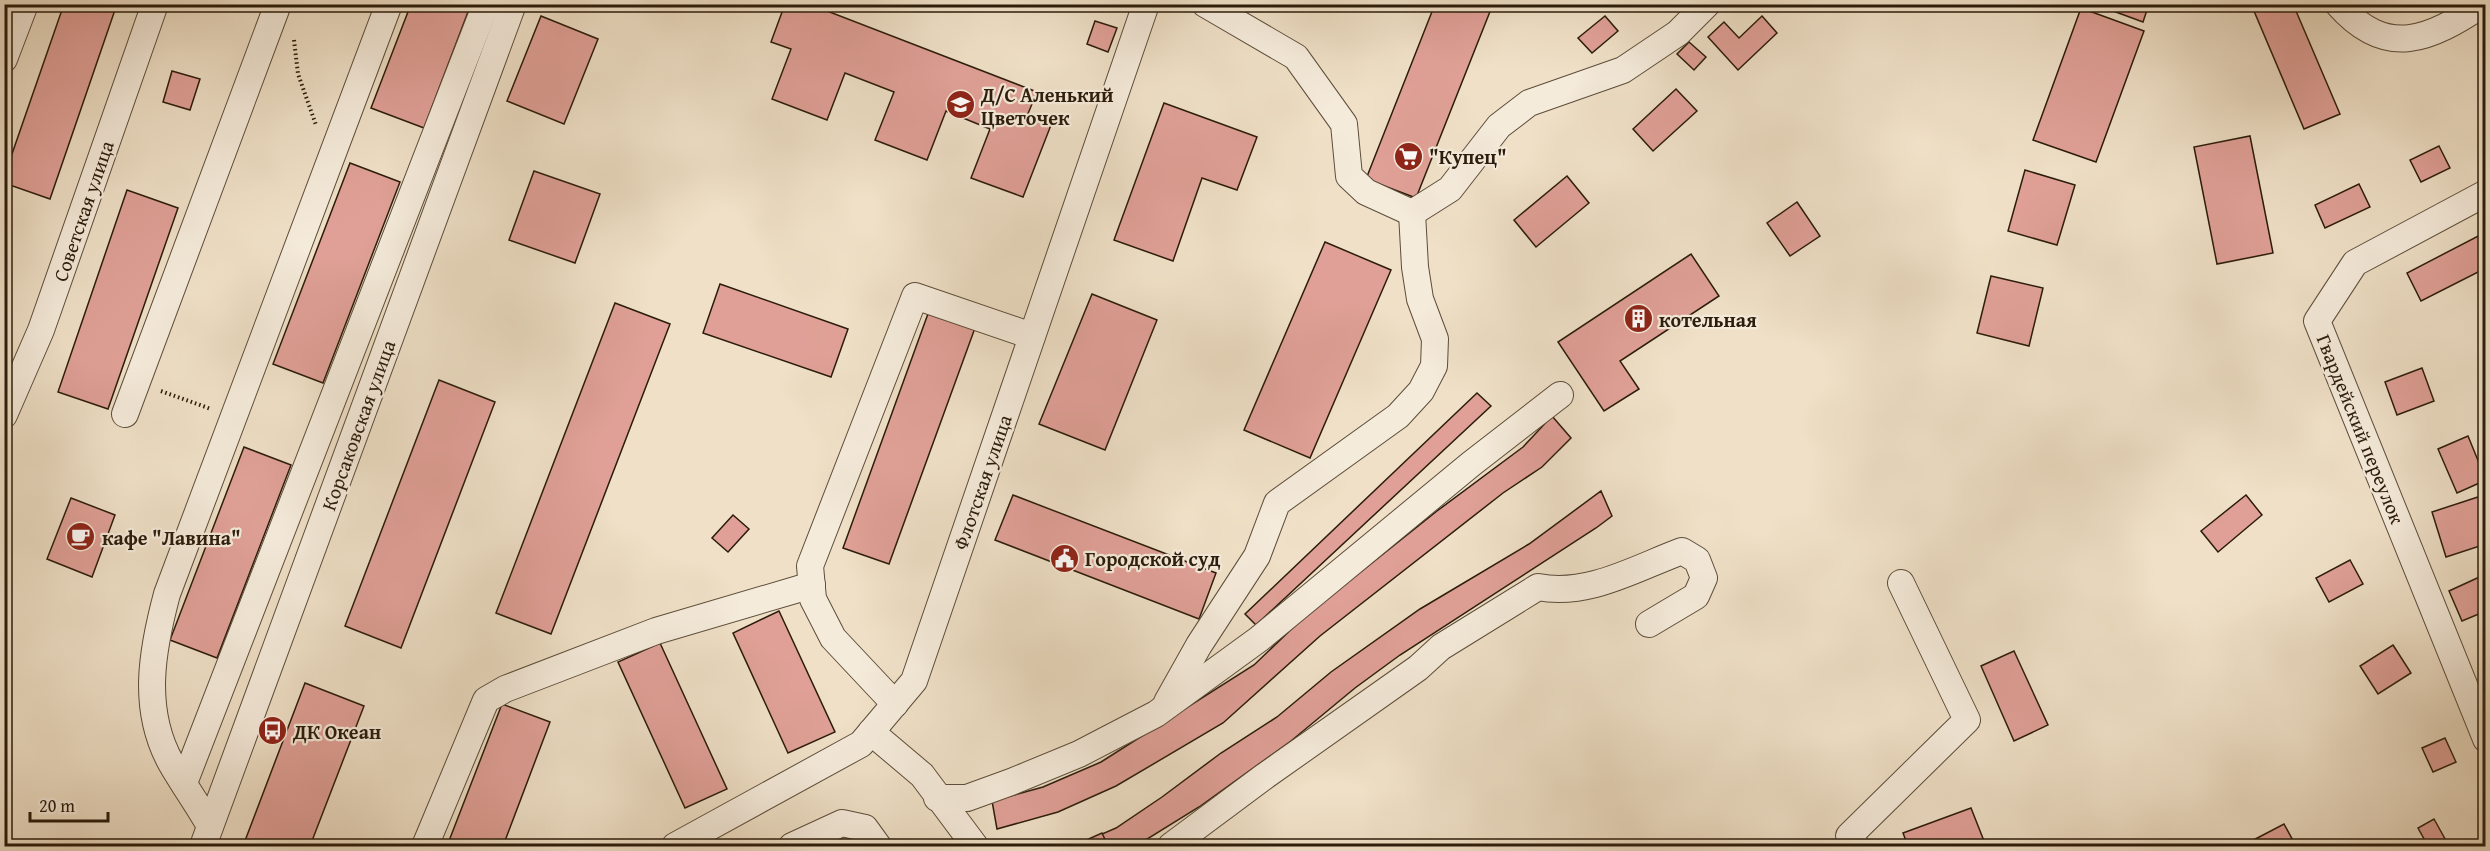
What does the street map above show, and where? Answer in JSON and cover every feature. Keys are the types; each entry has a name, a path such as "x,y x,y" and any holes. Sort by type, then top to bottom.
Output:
{"street":[{"path":"4,59 25,4"},
{"name":"Советская улица","path":"4,415 41,330 155,4"},
{"path":"125,414 278,4"},
{"path":"207,836 184,783 170,762 157,726 151,689 154,643 167,594 389,4"},
{"path":"184,783 486,4"},
{"name":"Корсаковская улица","path":"207,836 513,4"},
{"name":"Флотская улица","path":"675,846 861,744 914,681 1146,4"},
{"path":"1204,4 1296,57 1344,124 1349,176 1366,192 1412,213"},
{"path":"1412,213 1450,189 1499,126 1528,103 1623,70 1678,33 1707,4"},
{"path":"2338,4 2377,36 2414,39 2447,28 2483,4"},
{"name":"Гвардейский переулок","path":"2486,193 2355,263 2317,321 2486,739"},
{"path":"1163,709 1199,645 1257,556 1276,503 1398,416 1421,391 1434,366 1435,339 1420,299 1415,267 1412,213"},
{"path":"895,704 833,638 813,599 810,566 915,296 1032,336"},
{"path":"937,798 967,798 1011,782 1079,754 1163,709 1259,639 1471,464 1560,395"},
{"path":"1171,846 1256,782 1418,668 1441,647 1538,587 1555,590 1582,587 1620,576 1682,551 1698,560 1704,578 1696,596 1649,624"},
{"path":"1856,846 1849,836 1967,720 1901,583"},
{"path":"426,846 486,700 505,689 656,631 812,585"},
{"path":"871,732 922,775 975,846"},
{"path":"792,846 842,823 865,828 878,846"}],"path":[{"path":"293,32 298,74 310,111 322,138 335,148"},
{"path":"136,382 234,417"}],"building":[{"path":"64,4 117,4 50,199 4,183 4,177"},
{"path":"411,4 471,4 424,128 371,108"},
{"name":"Д/С Аленький Цветочек","path":"785,4 809,4 1037,92 1027,116 1051,125 1023,197 971,178 990,129 946,111 927,160 875,140 894,92 845,73 827,120 772,99 791,49 771,42"},
{"path":"1435,4 1493,4 1416,198 1366,179"},
{"path":"2094,4 2149,4 2143,22"},
{"path":"2251,4 2293,4 2340,114 2304,129"},
{"path":"2081,8 2144,31 2096,162 2033,140"},
{"path":"541,16 598,39 564,124 507,101"},
{"path":"1605,16 1618,31 1592,53 1578,38"},
{"path":"1762,16 1777,33 1738,70 1708,37 1724,22 1739,38"},
{"path":"1095,21 1117,28 1108,52 1087,44"},
{"path":"1689,42 1706,57 1694,70 1677,54"},
{"path":"172,71 200,79 190,110 163,102"},
{"path":"1676,89 1697,111 1653,151 1633,129"},
{"path":"1164,103 1257,137 1237,190 1202,178 1173,261 1114,240"},
{"path":"2250,136 2273,253 2217,264 2194,147"},
{"path":"2439,146 2450,168 2421,182 2410,160"},
{"path":"350,163 400,182 323,383 273,364"},
{"path":"2025,170 2075,185 2057,245 2008,231"},
{"path":"534,171 600,194 575,263 509,240"},
{"path":"1567,176 1589,203 1536,247 1514,220"},
{"path":"2359,184 2370,207 2325,228 2315,205"},
{"path":"127,190 178,208 108,409 58,392"},
{"path":"1797,202 1820,236 1790,256 1767,223"},
{"path":"2486,232 2486,268 2421,301 2407,273"},
{"path":"1325,242 1391,270 1310,458 1244,430"},
{"name":"котельная","path":"1691,254 1719,296 1620,361 1639,389 1604,411 1558,342"},
{"path":"1991,276 2043,288 2029,346 1977,333"},
{"path":"720,284 848,329 831,377 703,333"},
{"path":"1092,294 1157,320 1105,450 1039,424"},
{"path":"615,303 670,324 551,634 496,613"},
{"path":"929,311 975,328 889,564 843,548"},
{"path":"2422,368 2434,401 2397,415 2385,382"},
{"path":"439,380 495,402 401,648 345,626"},
{"path":"1477,393 1491,406 1256,625 1245,614"},
{"path":"1552,416 1571,438 1542,467 1503,493 1320,636 1223,723 1116,786 1058,812 997,829 992,801 1043,787 1101,762 1254,665 1303,618 1437,511 1523,447"},
{"path":"2468,436 2486,480 2457,493 2438,449"},
{"path":"244,447 291,465 217,658 170,640"},
{"path":"1601,491 1612,516 1596,528 1400,655 1355,688 1291,741 1199,807 1136,846 1100,846 1095,837 1116,828 1162,797 1221,753 1277,717 1331,672 1420,609 1529,544"},
{"path":"1013,495 1216,573 1199,619 995,540"},
{"path":"2246,495 2262,515 2218,552 2201,531"},
{"path":"2481,496 2486,510 2486,544 2446,557 2432,512"},
{"name":"кафе \"Лавина\"","path":"71,498 115,515 92,577 47,559"},
{"path":"733,515 749,529 728,552 712,538"},
{"path":"2350,560 2363,584 2329,602 2316,578"},
{"path":"2486,574 2486,611 2462,621 2449,591"},
{"path":"779,611 835,732 788,753 733,633"},
{"path":"660,643 727,789 685,808 618,662"},
{"path":"2393,645 2411,673 2378,694 2360,666"},
{"path":"2014,651 2048,725 2014,741 1981,666"},
{"path":"305,683 364,706 310,846 243,846"},
{"path":"502,704 550,722 503,846 447,846"},
{"path":"2445,738 2456,762 2433,772 2422,748"},
{"path":"1971,808 1986,846 1908,846 1903,833"},
{"path":"2434,819 2449,846 2428,846 2418,828"},
{"path":"2284,824 2296,846 2242,846"},
{"path":"853,830 860,846 818,846"},
{"path":"1102,833 1108,846 1073,846"}],"place":[{"name":"Д/С Аленький Цветочек","path":"960,105"},
{"name":"\"Купец\"","path":"1408,156"},
{"name":"котельная","path":"1638,319"},
{"name":"кафе \"Лавина\"","path":"81,537"},
{"name":"Городской суд","path":"1064,558"},
{"name":"ДК Океан","path":"272,731"}]}
